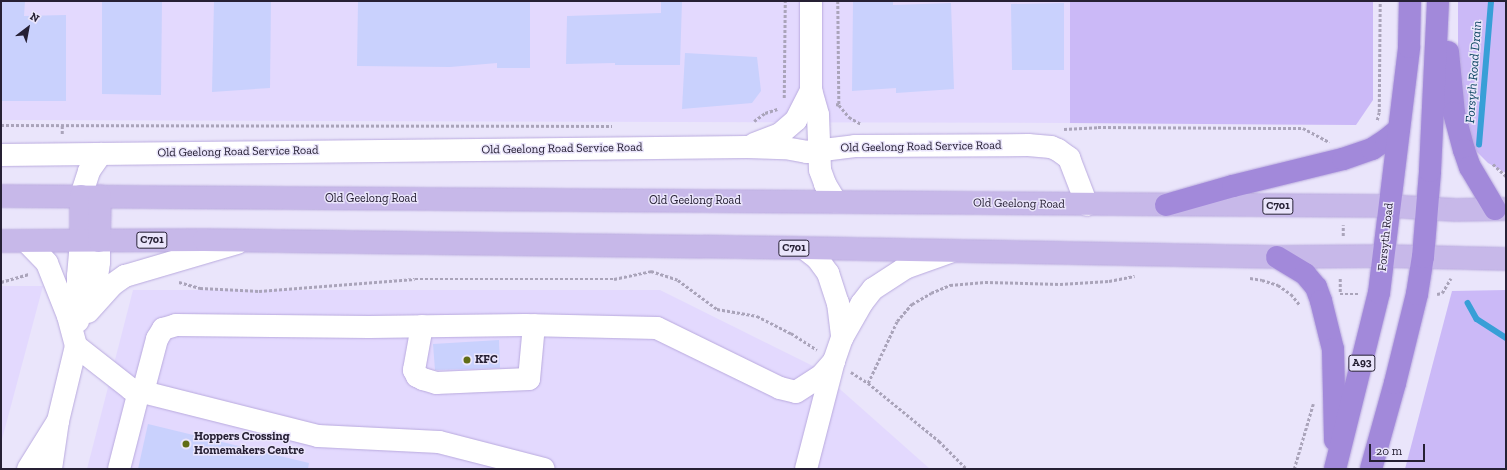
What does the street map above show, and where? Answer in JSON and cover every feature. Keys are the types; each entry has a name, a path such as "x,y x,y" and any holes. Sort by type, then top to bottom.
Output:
{"highway":[{"name":"Forsyth Road","path":"1335,469 1379,293 1409,47 1410,1"},
{"path":"1371,469 1395,383 1417,294 1423,257 1437,61 1438,1"},
{"path":"1442,1 1454,112 1464,150 1470,167 1501,209"},
{"path":"1166,205 1233,186 1343,159 1372,149 1386,140 1398,129"},
{"path":"1277,257 1305,274 1316,287 1328,322 1333,349 1335,469"}],"main road":[{"name":"Old Geelong Road","path":"1,196 1389,206"},
{"path":"90,196 90,240"},
{"name":"C701","path":"1389,206 1427,208"},
{"path":"1427,208 1501,209"},
{"name":"C701","path":"10,243 90,240 242,241 804,248 1277,257 1423,257"},
{"path":"1423,257 1506,259"}],"street":[{"path":"747,147 780,134 796,120 803,101 811,1"},
{"path":"803,101 818,115 818,152 820,170 825,184 836,202"},
{"name":"Old Geelong Road Service Road","path":"1,155 747,147 818,152 855,146 1028,145 1058,150 1069,158 1088,205"},
{"path":"90,196 89,171 101,154"},
{"path":"51,469 58,421 76,346 96,284 100,262 90,240"},
{"path":"76,346 90,240"},
{"path":"88,312 99,297 125,276 242,241"},
{"path":"10,243 38,252 49,268 68,316 76,346 131,389 318,436 439,442 544,469"},
{"path":"804,248 817,258 828,273 838,303 842,338"},
{"path":"806,469 834,361 842,338 873,289 904,268 953,251"},
{"path":"119,469 157,339 163,329 176,325 314,327 528,325 657,328 780,388 796,392 821,376 834,361"},
{"path":"422,326 414,370 417,376 423,380 436,382 520,379 528,325"},
{"path":"314,327 329,339 383,342"},
{"path":"28,469 58,421"}],"path":[{"path":"785,1 803,101"},
{"path":"838,1 840,105"},
{"path":"752,122 765,113 803,101 831,102 840,105 849,117 858,124 866,124"},
{"path":"1,125 614,126"},
{"path":"1058,129 1074,130 1098,127 1303,128 1331,142"},
{"path":"1,282 49,268"},
{"path":"172,280 200,288 259,291 415,279 614,279 650,271 678,280 717,309 757,316 791,333 868,382 939,440 967,469"},
{"path":"868,382 897,321 912,304 950,284 985,282 1060,284 1109,281 1137,276"},
{"path":"1247,278 1262,280 1278,285 1291,294 1303,308"},
{"path":"1294,469 1314,400"}],"shaded area":[{"path":"1,1 1070,1 1070,123 1,120"},
{"path":"1070,1 1373,1 1373,100 1356,125 1070,123"},
{"path":"1458,1 1506,1 1506,173 1488,163 1476,151 1467,135 1458,110"},
{"path":"1,286 43,286 1,443"},
{"name":"Hoppers Crossing Homemakers Centre","path":"133,290 660,290 815,367 930,469 87,469"},
{"path":"1506,290 1506,469 1405,469 1452,291"}],"building":[{"path":"1,1 25,1 24,16 66,15 66,101 1,101"},
{"path":"102,1 162,1 161,95 102,94"},
{"path":"214,1 271,1 270,88 212,92"},
{"path":"358,1 530,1 530,68 497,68 497,63 450,67 357,66"},
{"path":"661,1 682,1 680,65 615,65 615,63 566,64 567,16 661,13"},
{"path":"853,1 893,1 893,5 951,3 954,89 896,93 896,88 852,91"},
{"path":"1064,3 1064,70 1012,70 1011,4"},
{"path":"685,53 757,57 761,91 752,103 682,109"},
{"name":"KFC","path":"499,340 500,368 435,370 433,344"},
{"name":"Hoppers Crossing Homemakers Centre","path":"148,424 309,463 308,469 138,469"}],"waterway":[{"name":"Forsyth Road Drain","path":"1479,145 1491,1"},
{"name":"Forsyth Road Drain","path":"1468,303 1477,319 1506,338"}],"place":[{"name":"KFC","path":"467,360"},
{"name":"Hoppers Crossing Homemakers Centre","path":"186,444"}]}
